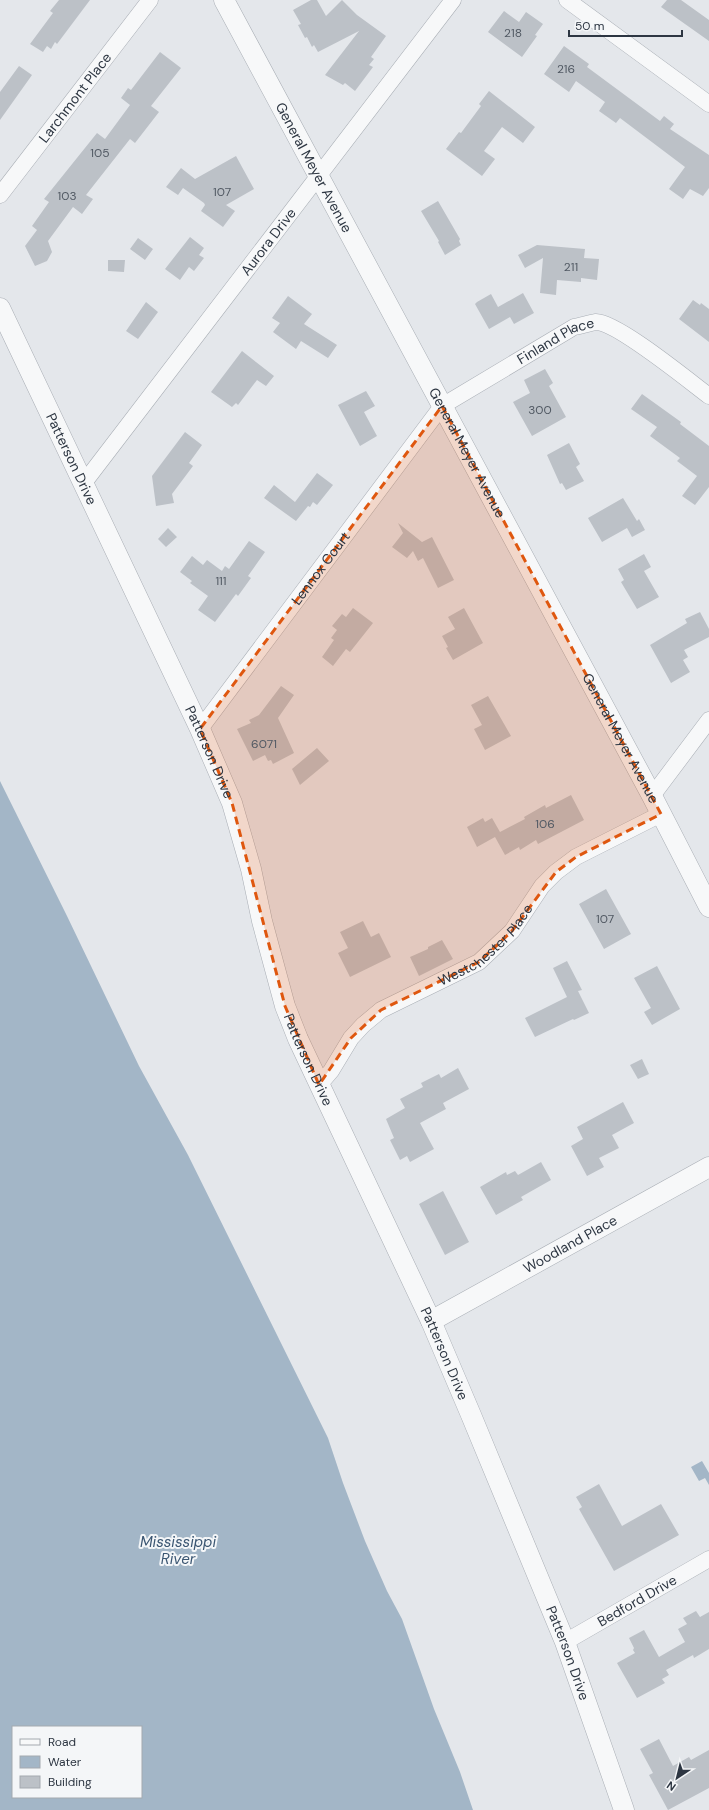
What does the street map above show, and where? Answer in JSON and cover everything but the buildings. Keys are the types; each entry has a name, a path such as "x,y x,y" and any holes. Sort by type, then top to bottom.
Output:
{"street":[{"name":"Larchmont Place","path":"0,195 150,0"},
{"name":"General Meyer Avenue","path":"224,0 318,178 652,796 709,908"},
{"name":"Aurora Drive","path":"84,484 453,0"},
{"path":"567,0 709,104"},
{"name":"Patterson Drive","path":"0,308 200,729 232,803 247,855 262,921 285,1006 319,1085 431,1321 565,1642 624,1810"},
{"name":"Finland Place","path":"442,406 574,327 596,322 615,329 644,347 709,396"},
{"name":"Lennox Court","path":"200,729 442,406"},
{"path":"652,796 709,720"},
{"name":"Westchester Place","path":"319,1085 331,1071 351,1038 362,1025 380,1010 479,962 512,931 542,886 556,872 576,857 661,814"},
{"name":"Woodland Place","path":"431,1321 709,1167"},
{"name":"Bedford Drive","path":"565,1642 709,1559"}],"highlighted area":[{"path":"442,406 661,814 576,857 556,872 512,931 479,962 381,1010 351,1038 319,1085 285,1006 232,803 200,729"}],"water":[{"name":"Mississippi River","path":"0,781 139,1066 188,1155 328,1438 365,1541 387,1591 402,1619 434,1709 460,1772 473,1810 0,1810"},
{"path":"702,1461 709,1473 709,1485 705,1478 699,1481 691,1467"}]}
